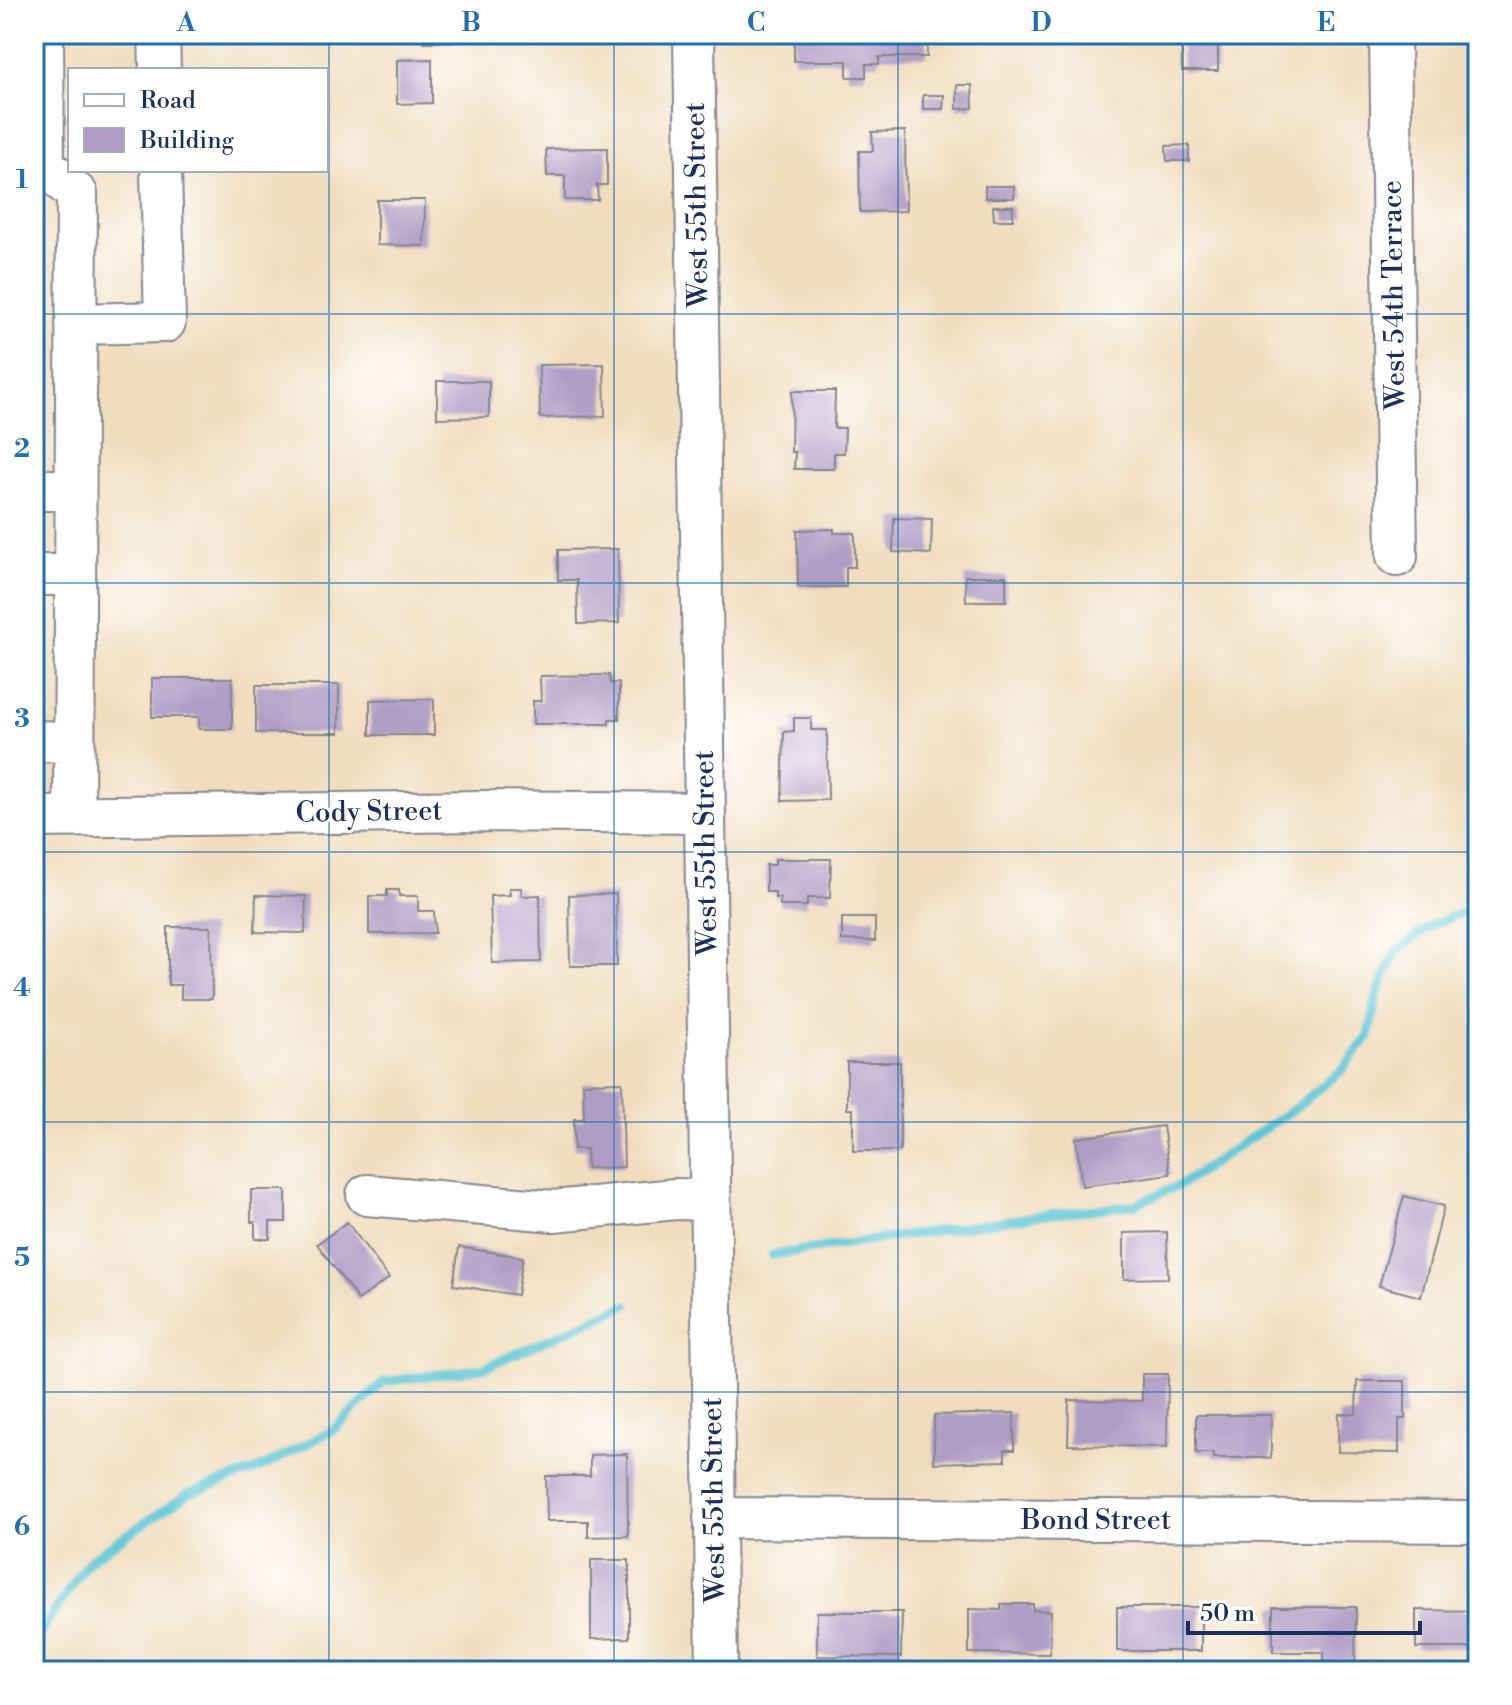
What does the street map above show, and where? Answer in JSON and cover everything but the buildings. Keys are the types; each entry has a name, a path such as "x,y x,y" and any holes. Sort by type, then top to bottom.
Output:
{"street":[{"path":"43,34 57,165 77,194 74,816"},
{"path":"159,34 160,68"},
{"name":"West 55th Street","path":"694,34 717,1671"},
{"name":"West 54th Terrace","path":"1390,34 1397,556"},
{"path":"76,324 165,322 161,172"},
{"path":"34,490 74,490"},
{"path":"34,575 74,575"},
{"path":"34,741 74,742"},
{"name":"Cody Street","path":"34,817 481,811 705,813"},
{"path":"367,1195 554,1211 676,1199 710,1200"},
{"name":"Bond Street","path":"714,1518 1478,1522"}],"waterway":[{"path":"772,1255 1036,1216 1134,1205 1182,1184 1295,1108 1341,1071 1369,1036 1377,995 1395,953 1431,925 1478,906"},
{"path":"34,1642 89,1560 188,1494 259,1469 333,1430 384,1382 483,1368 627,1305"}]}
